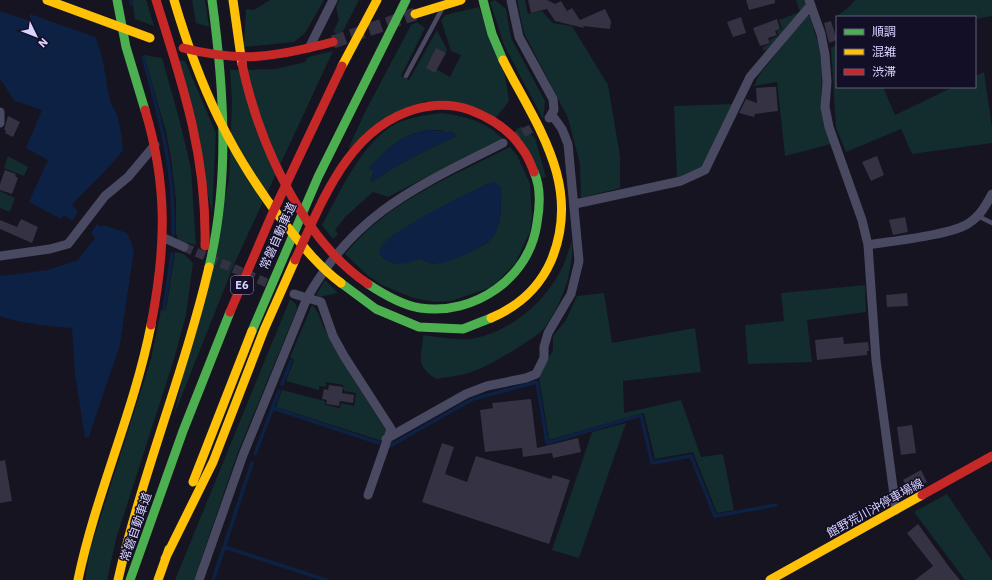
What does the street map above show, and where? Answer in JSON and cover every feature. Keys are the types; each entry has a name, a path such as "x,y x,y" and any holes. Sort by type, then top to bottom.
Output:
{"main road":[{"path":"47,0 150,38"},
{"path":"78,580 93,516 137,384 146,348 162,237 162,187 155,145 150,123 128,52 117,0"},
{"path":"156,0 190,116 201,161 206,228 197,314"},
{"path":"177,0 197,71 220,123 252,177 282,220 321,264 355,296 384,315 396,321 424,328 454,330 470,328 501,316 525,297 540,280 551,260 557,247 562,217 560,186 551,154 499,52 492,35 483,0"},
{"path":"118,580 124,548 197,314 210,264 223,186 224,150 221,75 212,0"},
{"path":"165,559 212,464 259,341 296,258 336,177 355,149 377,127 392,117 421,106 436,105 463,108 477,112 495,122 510,133 520,144 528,156 538,184 541,200 537,233 524,263 509,279 493,292 474,302 453,308 423,308 409,305 382,294 345,265 314,227 284,180 258,123 239,54 232,0"},
{"name":"常磐自動車道","path":"130,580 207,368 245,278 323,106 377,0"},
{"name":"常磐自動車道","path":"158,580 228,385 264,297 341,129 406,0"},
{"path":"415,14 461,0"},
{"path":"176,46 210,55 252,58 282,55 333,42"},
{"name":"館野荒川沖停車場線","path":"770,580 992,456"}],"street":[{"path":"309,48 333,0"},
{"path":"386,439 466,394 487,386 526,378 536,374 544,358 544,347 548,333 571,294 577,272 579,250 568,144 562,129 550,117 554,110 553,99 519,37 511,0"},
{"path":"575,204 681,181 705,170 750,77 810,2"},
{"path":"810,2 826,56 827,82 825,107 828,127 862,220 868,246 876,360 896,510"},
{"path":"0,112 0,123"},
{"path":"199,580 243,455 307,298 328,264 356,232 369,220 406,194 503,143"},
{"path":"0,256 32,252 68,244 105,196 128,177 155,145"},
{"path":"868,246 948,231 964,226 978,216 992,194"},
{"path":"162,237 184,247"},
{"path":"294,294 321,302 333,336 390,429 368,495"}],"lane":[{"path":"406,76 444,5"},
{"path":"978,216 992,222"}],"green space":[{"path":"132,0 146,0 154,26 135,19"},
{"path":"192,0 205,0 209,27 196,23"},
{"path":"270,0 324,0 305,33 294,42 244,47 246,9 254,10"},
{"path":"339,0 359,0 343,31 338,34 333,32 339,20 336,7"},
{"path":"495,0 506,9 511,38 545,101 543,119 504,45 490,2"},
{"path":"517,0 525,0 528,14 542,11 553,23 572,26 608,85 620,156 620,188 581,198 580,164 568,118 524,33"},
{"path":"796,0 804,0 806,7 768,49 763,51 763,47 771,43 770,40 779,35 777,31 782,29 779,20 800,12"},
{"path":"855,0 992,0 992,16 976,19 976,16 837,16"},
{"path":"479,7 505,76 509,101 495,119 425,101 348,149 365,112 411,25 417,22 425,28 401,76 409,80 437,30 447,50 436,69 450,77 461,55 451,51 441,20 445,15"},
{"path":"807,15 810,16 818,43 822,64 821,108 824,125 831,144 785,156 777,82 754,86 759,75"},
{"path":"836,45 836,88 883,88 895,115 951,88 976,88 976,76 984,72 992,127 992,143 912,154 901,129 846,152 836,128 831,48"},
{"path":"333,51 235,262 174,415 229,180 232,102 230,70 276,69 305,62 308,57"},
{"path":"144,55 162,58 180,122 191,169 196,245 178,241 176,233 176,201 171,158 166,132"},
{"path":"178,60 185,61 216,133 212,213"},
{"path":"732,104 702,167 677,178 674,106"},
{"path":"441,113 474,120 489,127 502,138 388,197 373,192 345,217 335,230 338,234 333,239 322,225 353,168 373,142 384,131 397,123 413,118","holes":["440,130 456,136 402,163 372,182 370,180 374,172 370,167 396,143 418,132"]},
{"path":"521,126 535,138 546,177 542,178 516,130"},
{"path":"510,147 517,155 530,184 532,216 530,232 515,264 492,287 451,301 436,302 413,298 382,285 367,275 345,254 362,235 401,205 443,180","holes":["487,184 501,187 499,223 494,234 487,242 478,248 433,264 421,259 392,236"]},
{"path":"8,156 28,167 24,176 4,168"},
{"path":"0,191 15,198 10,212 0,208"},
{"path":"572,240 571,263 566,285 558,306 546,326 541,331 533,338 486,366 469,373 436,379 429,374 422,365 421,360 423,335 452,339 469,339 495,332 520,318 541,299 550,288 562,268"},
{"path":"175,252 184,254 193,263 186,315 174,359 116,539 107,580 85,580 90,550 151,359 161,310 166,310"},
{"path":"325,280 338,293 320,297 316,295"},
{"path":"865,285 866,312 807,320 812,362 748,364 745,325 784,321 781,293"},
{"path":"604,293 612,343 695,328 701,372 623,381 624,413 681,400 701,457 723,454 734,510 717,513 693,452 655,459 644,413 549,440 539,377 553,350 553,336 566,320 577,296"},
{"path":"290,299 296,304 297,309 238,452 194,580 175,580"},
{"path":"312,305 347,367 386,430 382,441 276,407 282,390 325,401 325,405 340,408 341,403 354,406 356,393 344,391 343,385 326,382 326,387 319,386 319,390 286,381 294,360 290,357"},
{"path":"626,423 579,558 552,550 592,432"},
{"path":"947,494 992,561 992,580 965,580 914,512"}],"water":[{"path":"0,11 27,20 30,14 95,37 99,45 111,104 118,118 123,150 72,205 78,212 72,221 64,215 61,219 29,202 48,160 26,148 42,110 15,101 0,79"},
{"path":"428,130 454,132 456,136 402,163 372,182 370,180 374,173 369,168 389,149 410,135"},
{"path":"494,182 501,187 501,210 496,232 486,243 459,258 435,264 421,259 404,264 398,264 389,262 379,254 380,248 384,243 404,228 454,200"},
{"path":"97,224 101,227 103,225 127,233 134,249 120,345 89,436 85,438 75,374 72,328 27,323 0,316 0,276 48,270 78,260 95,238 91,233"}],"building":[{"path":"528,0 547,0 555,4 561,1 567,11 572,8 580,20 605,9 611,21 610,29 583,26 584,28 555,21 547,9 531,13"},
{"path":"746,0 775,0 775,3 749,10"},
{"path":"741,17 746,33 733,37 727,22"},
{"path":"777,19 780,29 775,31 777,35 768,38 770,43 760,46 753,28"},
{"path":"831,21 836,40 829,43 824,23"},
{"path":"436,48 446,53 435,73 426,68"},
{"path":"776,87 778,111 755,114 754,117 739,113 746,99 757,103 756,88"},
{"path":"8,116 20,122 13,137 5,133 6,130 4,130"},
{"path":"877,156 884,175 871,181 862,162"},
{"path":"5,170 16,174 15,176 18,178 12,194 0,190 0,184"},
{"path":"905,217 908,232 893,235 889,220"},
{"path":"21,219 38,227 32,243 0,229 0,220 17,227"},
{"path":"907,293 908,306 887,307 886,295"},
{"path":"843,337 844,344 868,342 869,351 867,351 867,355 817,360 815,340"},
{"path":"329,385 343,387 342,393 354,395 353,403 340,401 339,406 326,404 327,400 322,399 324,389 328,390"},
{"path":"531,399 537,448 578,438 581,452 553,458 552,453 523,457 522,448 485,452 480,410 493,408 492,403"},
{"path":"912,425 916,453 901,455 897,427"},
{"path":"442,443 454,447 445,474 467,482 476,456 551,479 553,475 570,480 549,544 422,502"},
{"path":"5,460 12,501 0,503 0,461"},
{"path":"921,470 927,482 910,492 903,480"},
{"path":"918,524 960,580 915,580 933,566 907,533"}],"waterway":[{"path":"143,57 155,102 169,166 172,188 173,235"},
{"path":"164,309 172,254"},
{"path":"282,384 291,361"},
{"path":"388,447 473,399 537,382 547,443 641,415 652,463 691,456 715,516 776,505"},
{"path":"255,454 279,391"},
{"path":"273,408 379,443"},
{"path":"213,580 252,463"},
{"path":"224,547 326,580"}],"tunnel":[{"path":"333,42 415,14"},
{"path":"511,139 542,123"},
{"path":"184,247 274,286"}],"traffic: fast":[{"path":"117,0 126,47 145,110"},
{"path":"209,267 216,234 220,201 223,134 220,67 212,0"},
{"path":"252,331 318,177 406,0"},
{"path":"483,0 492,34 503,60"},
{"path":"368,284 399,302 413,307 440,309 460,306 479,299 496,289 511,276 523,261 532,243 539,210 539,190 534,172"},
{"path":"341,283 376,309 419,327 463,329 491,318"},
{"path":"130,580 183,431 230,312"}],"traffic: slow":[{"path":"47,0 150,38"},
{"path":"174,0 194,61 218,118 232,145 265,198 285,224 318,263 341,283"},
{"path":"233,0 242,64"},
{"path":"342,66 377,0"},
{"path":"415,14 461,0"},
{"path":"491,318 501,314 526,296 534,288 546,271 551,261 559,233 562,207 559,181 551,156 541,132 503,60"},
{"path":"165,559 213,462 264,330 295,260"},
{"path":"118,580 139,501 188,346 209,267"},
{"path":"78,580 95,516 135,389 151,325"},
{"path":"193,482 252,331"},
{"path":"770,580 922,495"},
{"path":"158,580 169,549"}],"traffic: jam":[{"path":"156,0 184,91 197,151 205,213 205,246"},
{"path":"183,48 223,56 241,57 276,54 333,42"},
{"path":"242,64 259,124 271,155 286,186 303,215 322,241 344,265 368,284"},
{"path":"230,312 273,212 342,66"},
{"path":"295,260 327,192 340,170 355,150 372,132 392,119 416,109 430,106 464,108 493,121 513,137 518,143 526,155 534,172"},
{"path":"145,110 158,165 162,217 160,270 151,325"},
{"path":"922,495 992,456"}]}
